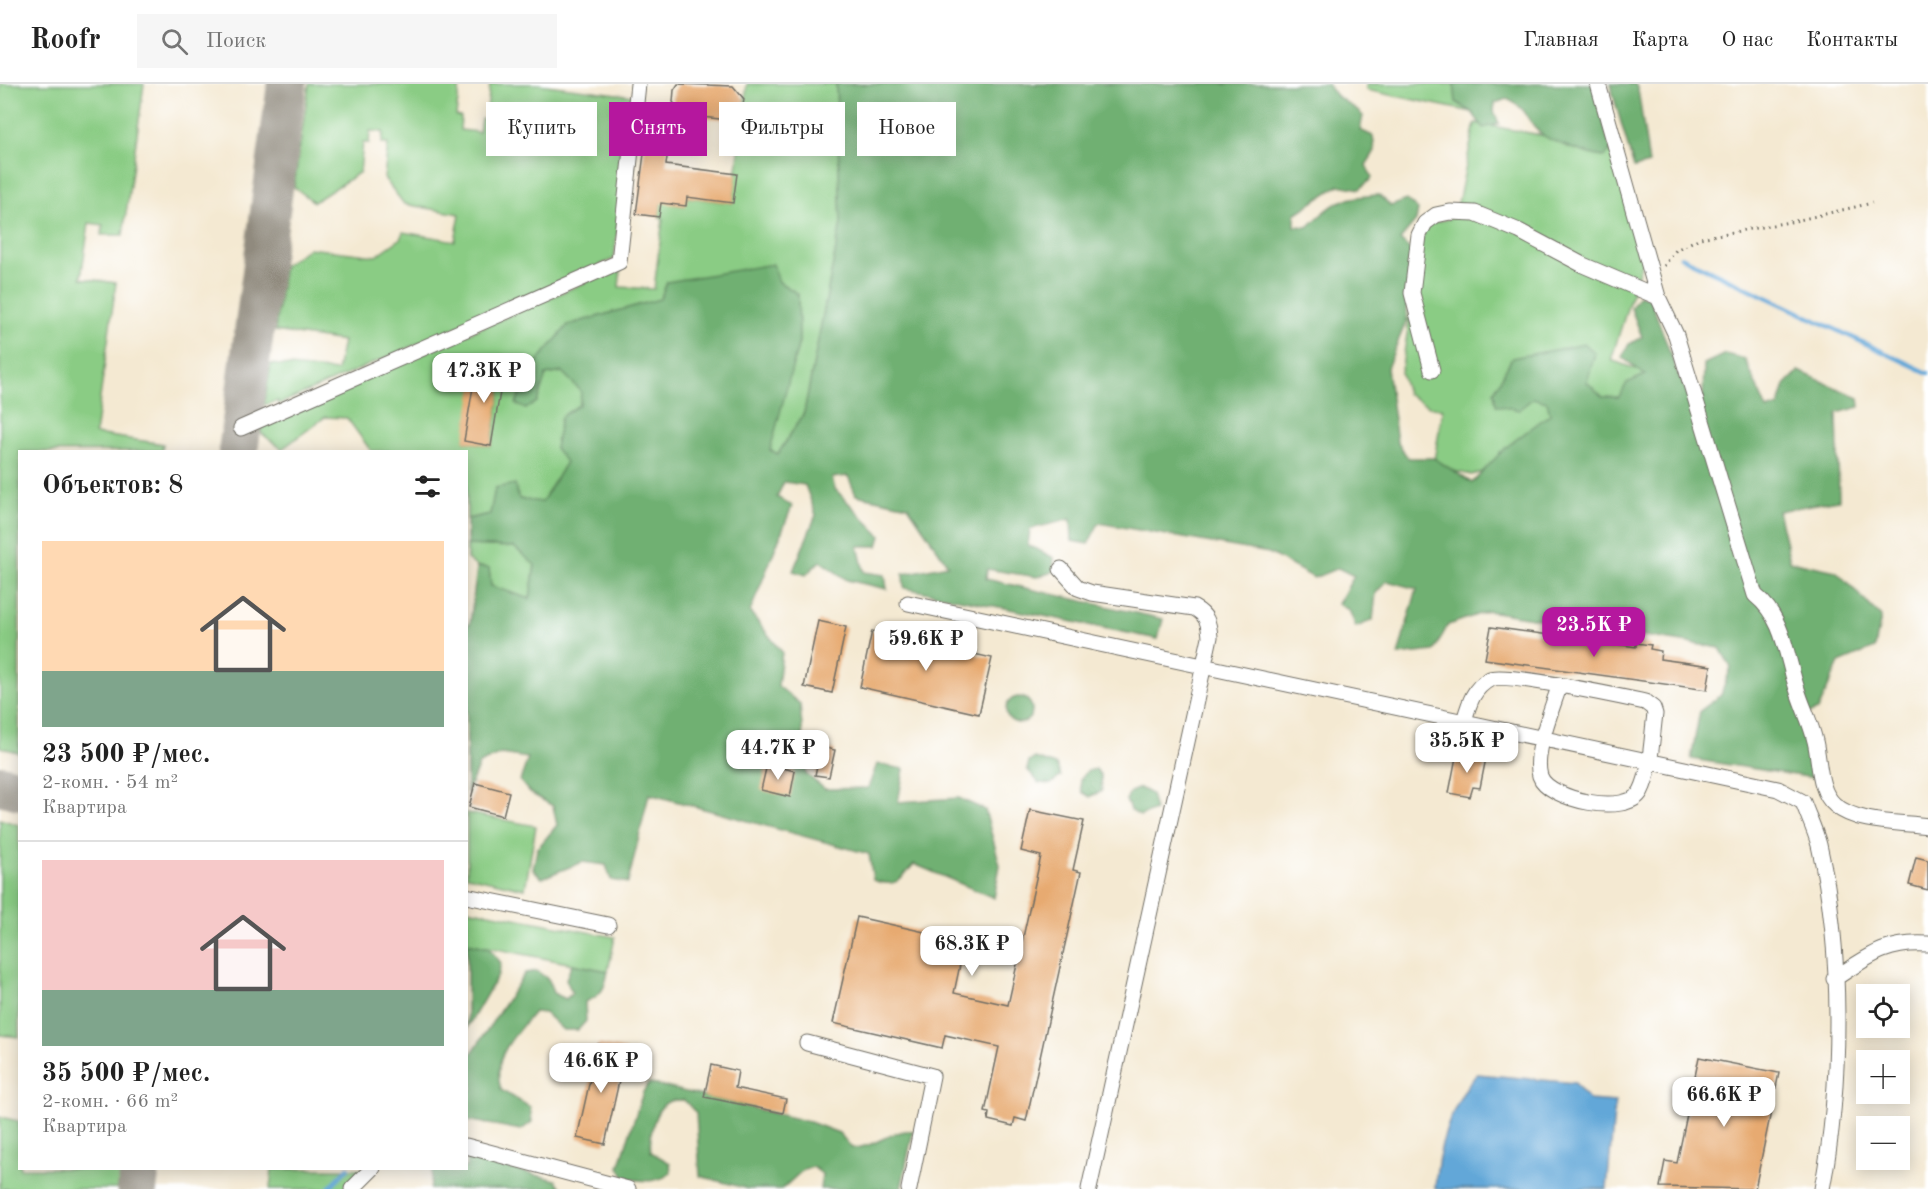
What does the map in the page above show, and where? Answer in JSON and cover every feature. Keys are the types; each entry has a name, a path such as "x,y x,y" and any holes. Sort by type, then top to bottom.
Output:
{"lane":[{"path":"241,428 619,262 638,84"},
{"path":"1598,84 1658,297 1676,335 1755,595 1768,606 1782,633 1797,690 1815,739 1825,793 1835,805 1848,813 1928,826"},
{"path":"1432,370 1412,293 1419,235 1425,223 1436,215 1450,212 1474,213 1519,231 1583,265 1658,297"},
{"path":"1061,569 1078,588 1092,593 1194,608 1203,613 1209,623 1210,637 1089,1189"},
{"path":"908,603 1778,789 1803,802 1818,842 1831,908 1836,1019 1831,1144 1822,1189"},
{"path":"1464,721 1471,698 1491,679 1500,676 1645,702 1653,708 1655,714 1648,761 1641,792 1630,802 1616,806 1571,798 1548,788 1541,779 1538,765 1543,738 1558,687"},
{"path":"468,896 609,925"},
{"path":"1834,979 1885,948 1904,942 1928,944"},
{"path":"807,1043 932,1076 909,1189"},
{"path":"468,1147 628,1189"},
{"path":"352,1189 371,1170"}],"path":[{"path":"1662,270 1676,250 1700,238 1795,221 1872,203"}],"green space":[{"path":"0,84 144,84 123,235 101,235 103,225 89,223 81,278 116,283 95,434 163,444 162,450 18,450 18,753 0,747"},
{"path":"309,84 460,84 456,116 461,117 460,130 479,132 481,119 486,119 486,156 597,156 597,102 488,102 490,84 538,84 633,96 632,102 609,102 609,156 626,156 614,259 279,404 278,401 264,405 271,364 337,371 343,341 275,331 284,265 309,248 376,256 400,239 403,232 455,241 460,214 404,204 384,178 388,144 382,144 383,132 370,131 369,143 363,143 360,172 314,202 294,187"},
{"path":"747,84 836,84 837,102 745,102"},
{"path":"836,84 1327,84 1334,94 1363,116 1360,130 1373,136 1375,151 1366,165 1372,178 1360,189 1339,185 1295,214 1295,226 1308,227 1332,206 1355,197 1379,195 1391,206 1407,200 1418,210 1416,221 1400,240 1412,251 1406,322 1387,368 1397,442 1408,458 1434,458 1472,483 1505,448 1550,414 1547,402 1533,398 1519,410 1496,405 1494,392 1512,358 1585,344 1595,353 1587,382 1603,397 1619,397 1627,383 1645,375 1622,357 1629,344 1642,337 1631,308 1639,295 1650,298 1678,374 1691,401 1703,398 1704,364 1725,354 1745,359 1767,410 1779,406 1785,385 1799,371 1859,398 1860,407 1837,413 1839,500 1778,511 1790,561 1836,571 1881,617 1875,648 1839,663 1818,710 1800,717 1814,778 1691,759 1700,711 1721,695 1731,667 1720,648 1488,611 1448,625 1434,651 1398,655 1417,589 1387,581 1376,593 1373,620 1356,627 1349,610 1338,604 1354,576 1338,568 1314,578 1269,553 1099,523 1088,544 1072,541 1071,519 1030,529 1028,545 1054,558 1053,572 1037,577 987,569 986,579 1163,619 1158,639 904,588 903,574 948,565 908,506 856,495 848,476 832,478 835,489 881,536 878,546 858,546 864,572 885,575 887,589 847,580 820,561 806,575 793,571 816,515 805,485 784,482 777,497 792,506 750,612 782,652 778,686 800,704 806,774 825,789 868,788 877,764 904,769 898,802 959,798 985,810 1000,865 994,898 914,864 892,883 873,880 869,854 649,794 628,883 611,880 606,865 582,862 542,878 533,869 537,849 557,825 553,806 530,793 520,781 528,758 501,754 479,764 468,791 468,625 470,624 477,567 489,568 491,586 530,599 535,565 514,547 468,545 468,519 490,514 495,488 515,484 519,499 542,502 566,462 555,448 561,417 580,404 581,391 562,372 546,375 537,402 526,409 516,404 527,374 568,325 660,299 667,282 773,264 779,282 798,294 799,342 770,450 778,454 804,413 841,223 839,156 845,156 845,102 837,102"},
{"path":"1366,84 1481,84 1477,113 1366,90"},
{"path":"1454,84 1594,84 1611,151 1604,157 1597,156 1551,140 1534,127 1520,107 1507,99 1495,103 1494,111 1499,124 1483,128 1472,112 1456,102"},
{"path":"1610,84 1635,84 1638,89 1649,164 1634,168"},
{"path":"1475,123 1611,148 1643,258 1611,360 1655,376 1648,429 1471,475 1433,466 1443,409 1428,406 1407,394 1401,373 1422,237 1429,224 1455,217"},
{"path":"739,156 839,156 841,223 804,413 778,454 769,450 799,342 798,294 779,282 660,299 568,325 516,404 526,409 546,375 563,372 582,391 567,462 542,503 519,499 490,514 468,519 468,450 370,450 347,418 325,417 282,449 261,433 264,422 621,267 619,287 654,289 663,218 659,217 664,181 673,204 685,206 687,197 733,203","holes":["478,363 504,368 491,446 465,441"]},
{"path":"468,545 514,547 535,564 530,599 491,586 489,568 477,567 468,560"},
{"path":"1019,697 1028,701 1032,710 1028,719 1019,723 1010,719 1006,710 1010,701"},
{"path":"1035,758 1056,765 1061,776 1051,784 1039,783 1027,769 1029,762"},
{"path":"1096,769 1101,776 1102,791 1090,797 1082,792 1080,780 1087,771"},
{"path":"1140,788 1151,794 1155,810 1140,816 1130,810 1126,800 1130,792"},
{"path":"468,813 536,826 525,889 468,876"},
{"path":"0,819 18,825 18,1037 0,1035"},
{"path":"468,909 615,937 608,971 468,943"},
{"path":"468,943 489,948 501,963 498,975 468,1026"},
{"path":"572,964 608,971 602,991 585,1002 586,1021 578,1030 563,1030 545,1013 534,1012 506,1048 499,1067 501,1090 530,1107 532,1122 521,1130 468,1120 468,1095 473,1088 470,1056 525,973 537,971 549,980 553,993 566,999 572,993 566,979"},
{"path":"649,1083 810,1122 839,1133 852,1148 868,1145 897,1133 913,1131 901,1189 820,1189 822,1174 813,1167 804,1169 782,1189 748,1189 700,1176 696,1113 684,1100 671,1101 664,1105 653,1124 651,1152 670,1163 671,1173 655,1180 625,1178 619,1167 643,1092"},
{"path":"0,1117 18,1121 18,1170 121,1170 118,1189 0,1189"},
{"path":"468,1158 556,1180 562,1189 430,1189 433,1170 468,1170"},
{"path":"272,1170 363,1170 344,1189 270,1189"}],"water":[{"path":"1477,1074 1575,1083 1589,1100 1615,1102 1607,1189 1435,1189 1442,1143 1447,1128 1460,1099"}],"building":[{"path":"678,84 733,86 744,99 744,102 719,102 719,119 707,118 707,102 673,102 674,90"},
{"path":"644,156 667,156 666,165 737,174 733,203 687,197 686,206 661,203 659,217 636,214"},
{"path":"477,363 504,368 491,446 464,441"},
{"path":"818,621 846,627 832,693 804,687"},
{"path":"1491,627 1636,647 1636,643 1651,645 1650,649 1661,651 1660,659 1711,666 1707,690 1485,659"},
{"path":"872,631 992,658 979,714 860,687"},
{"path":"821,747 835,750 829,777 815,775"},
{"path":"1457,752 1486,758 1480,788 1473,787 1470,797 1449,793"},
{"path":"767,764 795,771 790,797 761,790"},
{"path":"475,783 509,792 503,816 469,807"},
{"path":"1030,810 1084,821 1073,870 1081,872 1026,1121 1015,1118 1013,1126 988,1120 989,1113 985,1112 999,1047 945,1035 942,1048 833,1023 857,917 965,941 954,993 1008,1005 1041,856 1021,851"},
{"path":"1916,857 1928,860 1928,890 1909,885"},
{"path":"598,1044 626,1050 605,1144 577,1138"},
{"path":"1699,1057 1779,1073 1755,1189 1660,1187 1665,1161 1677,1163"},
{"path":"711,1065 738,1071 735,1088 786,1099 783,1113 704,1097"}],"waterway":[{"path":"1681,257 1928,373"},
{"path":"328,1189 346,1170"}],"taxiway":[{"path":"238,450 287,84"},
{"path":"0,785 18,790"},
{"path":"137,1189 140,1170"}]}
